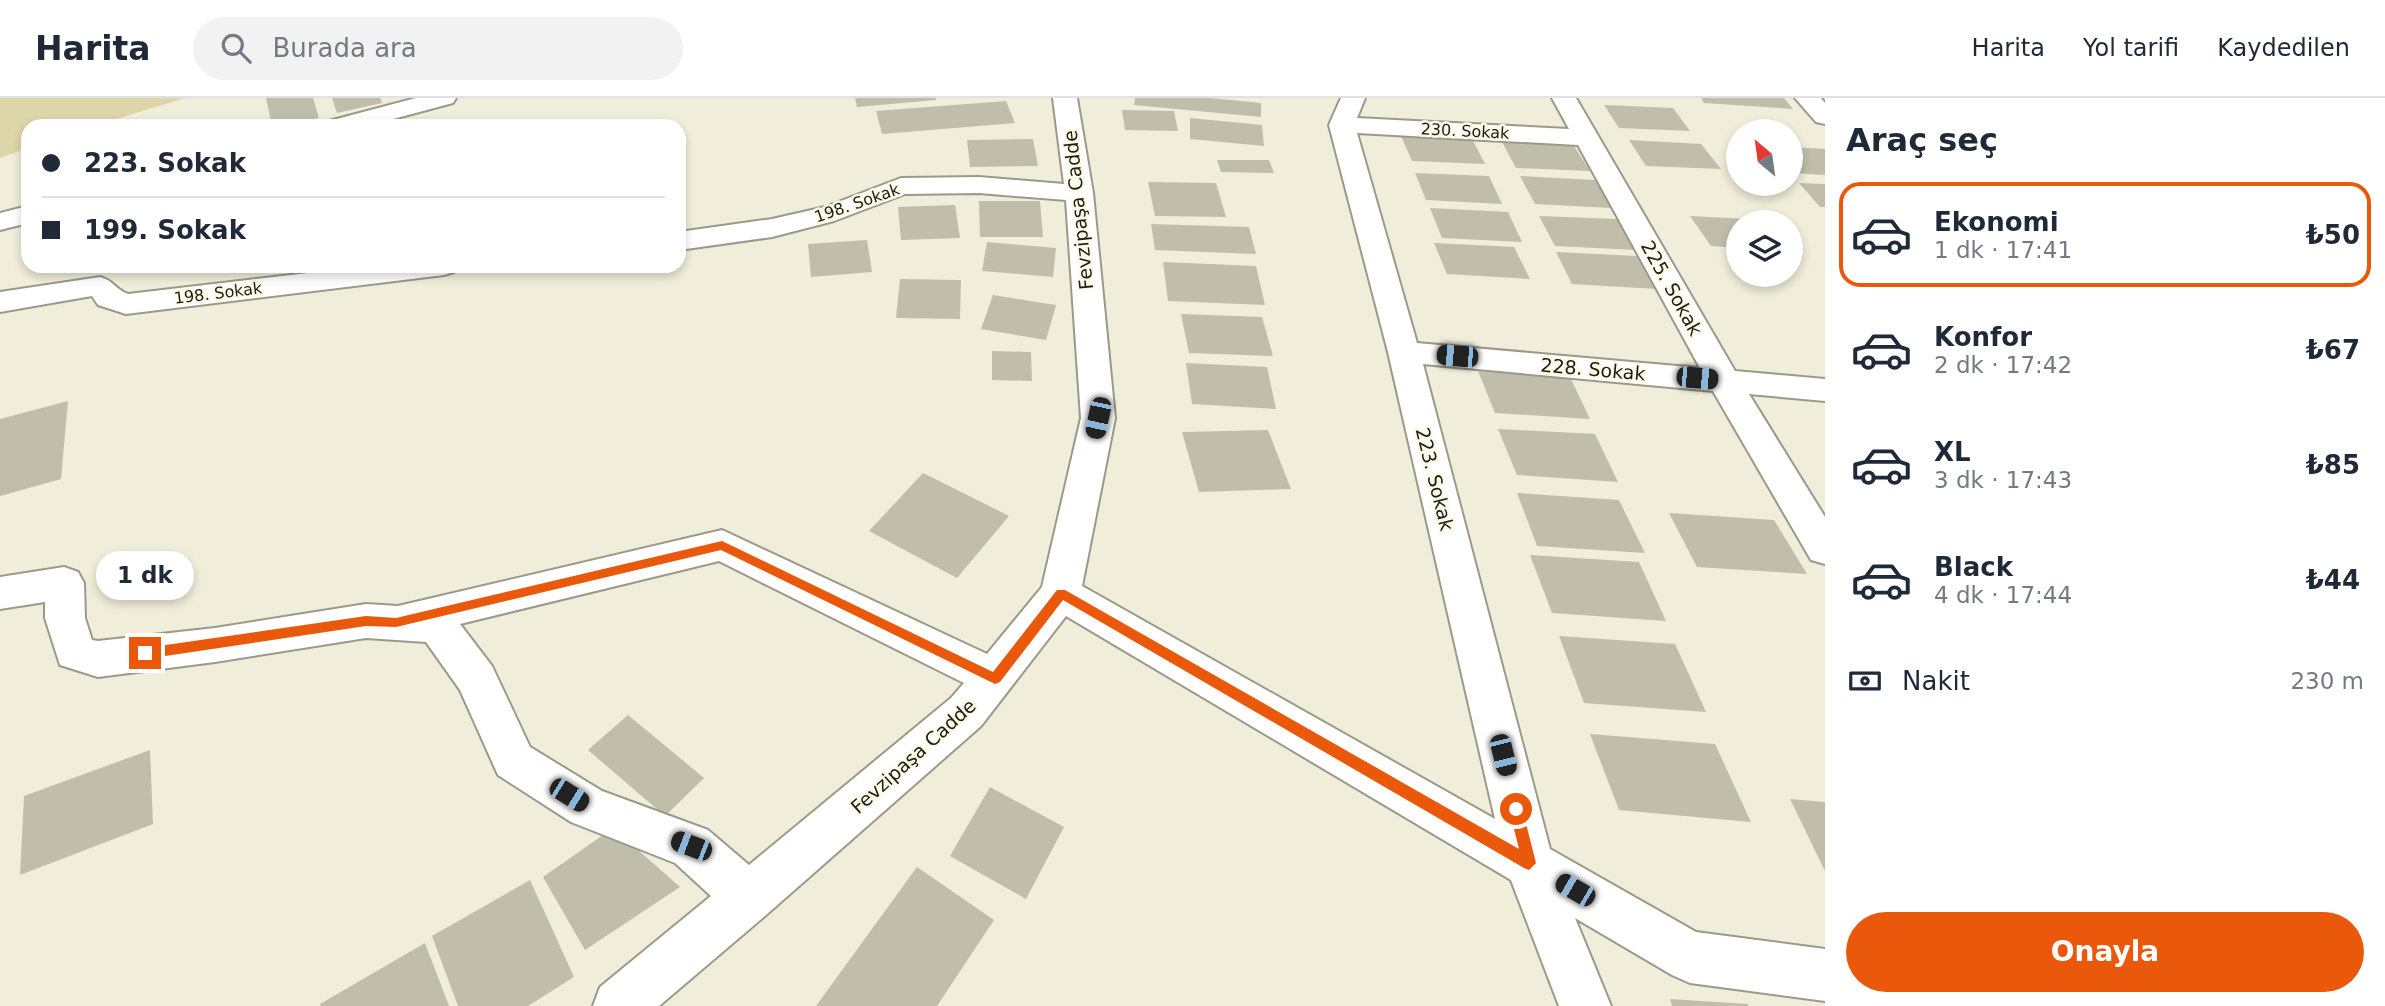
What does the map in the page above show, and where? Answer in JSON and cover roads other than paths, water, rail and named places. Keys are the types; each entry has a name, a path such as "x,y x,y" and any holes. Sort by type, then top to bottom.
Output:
{"street":[{"path":"364,119 444,98"},
{"name":"Fevzipaşa Cadde","path":"619,1006 966,712 1061,593 1098,418 1079,193 1065,98"},
{"name":"225. Sokak","path":"1564,98 1724,381 1825,549"},
{"path":"1807,98 1825,117"},
{"name":"230. Sokak","path":"1348,111 1588,138"},
{"name":"223. Sokak","path":"1348,111 1529,863 1585,1006"},
{"name":"198. Sokak","path":"686,240 772,228 834,213 901,186 979,185 1079,193"},
{"path":"0,222 21,216"},
{"name":"198. Sokak","path":"0,302 100,286 109,298 126,304 385,273"},
{"name":"228. Sokak","path":"1404,352 1825,390"},
{"path":"396,622 722,545 995,678"},
{"path":"0,593 64,583 65,618 75,653 98,659 215,645 366,621 438,626 477,679 514,761 587,807 691,846 749,898"},
{"path":"1061,593 1690,957 1825,975"}]}
